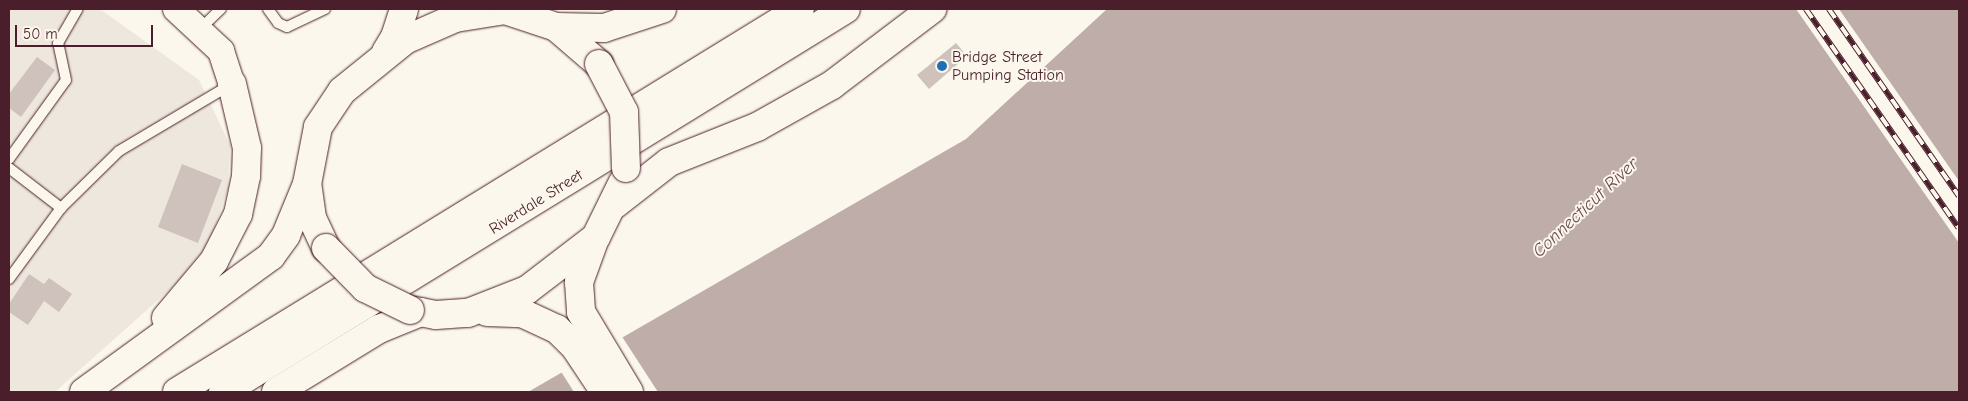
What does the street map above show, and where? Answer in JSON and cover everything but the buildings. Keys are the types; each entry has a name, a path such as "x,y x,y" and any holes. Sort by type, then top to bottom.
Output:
{"main road":[{"path":"382,57 395,37 404,9"},
{"path":"84,392 275,252 292,224 307,184 311,150 323,118 342,91 382,57 434,25 502,9 556,27 604,28 662,9"},
{"name":"Riverdale Street","path":"176,392 800,9"},
{"name":"Riverdale Street","path":"223,392 846,9"},
{"path":"614,205 669,162 757,127 832,85 932,9"},
{"path":"556,27 599,64 624,112 626,168 614,205 596,237 580,282 573,326 605,392"},
{"path":"134,354 214,261 238,214 246,176 247,148 232,84"},
{"path":"307,184 312,218 326,248 365,288 415,311 522,313 573,326 629,392"},
{"path":"468,313 522,293 596,237"},
{"path":"276,392 379,329 415,311"}],"street":[{"path":"176,9 200,29 221,51 232,84"}],"lane":[{"path":"9,158 66,80 58,43 78,9"},
{"path":"200,29 222,9"},
{"path":"268,9 278,23 288,27 325,9"},
{"path":"9,279 61,208 118,151 232,84"},
{"path":"9,168 61,208"}],"shaded area":[{"path":"9,9 100,9 199,80 230,145 228,188 210,242 176,284 55,392 9,392"}],"water":[{"name":"Connecticut River","path":"1107,9 1959,9 1959,392 528,392 966,139"}],"pier":[{"path":"1796,9 1839,9 1959,181 1959,243"},
{"path":"621,335 658,392 574,392 560,370"}],"railway":[{"path":"1806,9 1959,228"},
{"path":"1829,9 1959,196"}],"place":[{"name":"Bridge Street Pumping Station","path":"942,66"}]}
